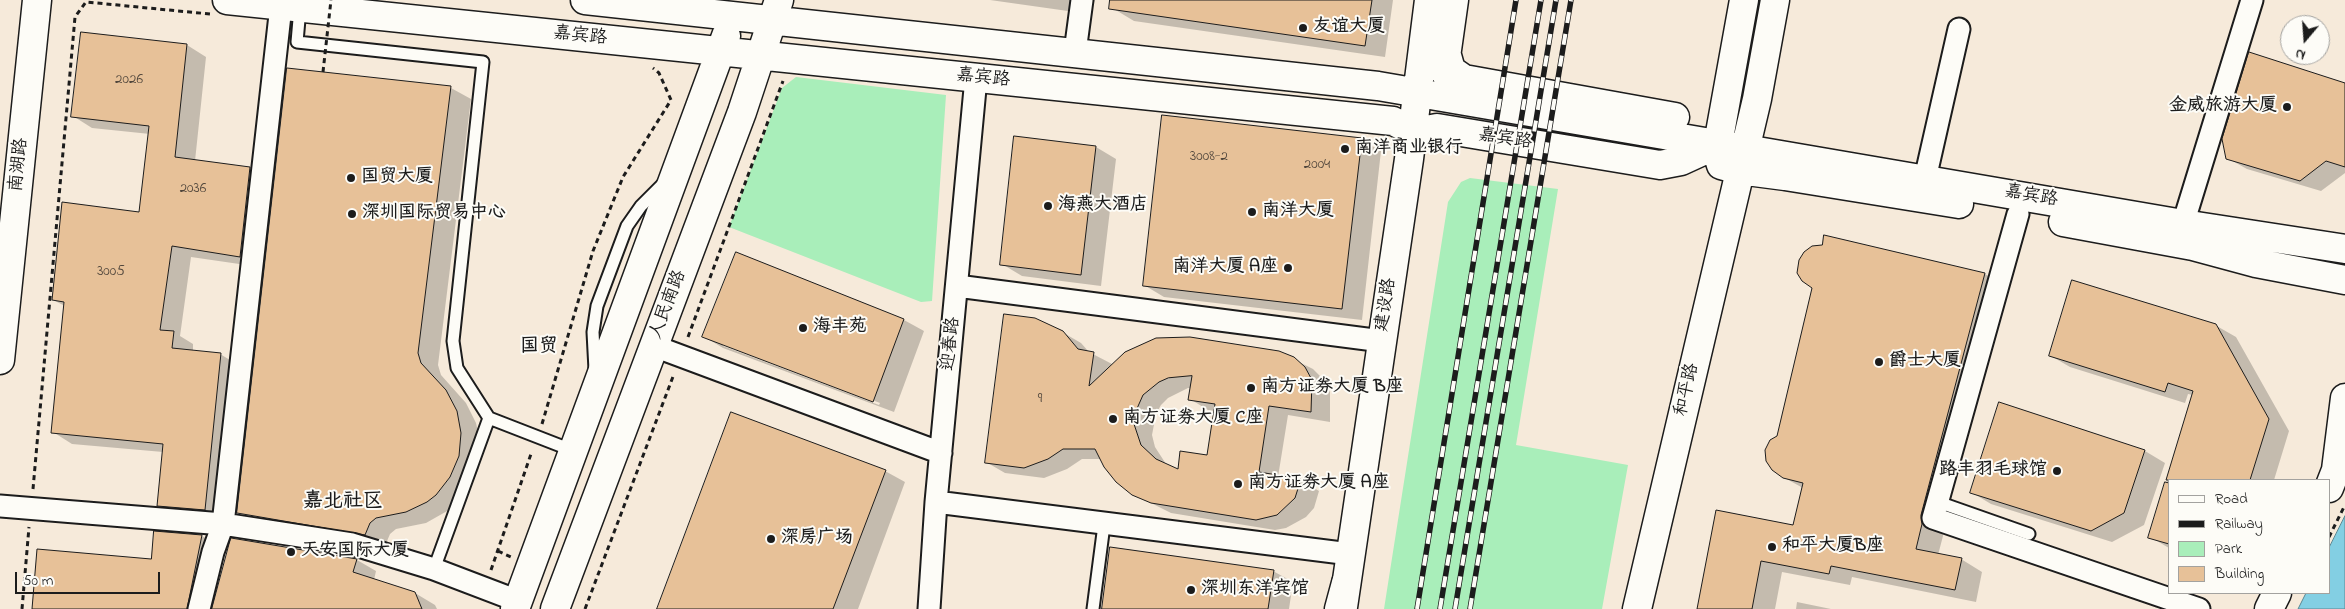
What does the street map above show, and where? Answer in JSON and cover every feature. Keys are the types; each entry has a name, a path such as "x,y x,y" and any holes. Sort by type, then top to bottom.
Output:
{"main road":[{"name":"南湖路","path":"0,360 37,0"},
{"name":"嘉宾路","path":"585,0 776,10 1075,52 1363,84 1418,92 1461,90 1718,144 1742,159 1785,176 2018,214 2193,246 2256,263 2345,280"},
{"name":"建设路","path":"1339,609 1345,596 1412,140 1428,0"},
{"path":"1454,0 1443,86 1448,96 1461,90"},
{"path":"1718,144 1744,0"},
{"name":"和平路","path":"1637,609 1742,159 1775,0"},
{"name":"嘉宾路","path":"220,7 293,12 720,52 1392,121 1407,128 1412,140 1421,131 1437,128 1660,165 1685,160 1718,144"},
{"path":"517,605 736,8"},
{"name":"人民南路","path":"555,609 761,56 776,10"},
{"name":"嘉宾路","path":"1742,159 1925,179 2183,224 2345,249"},
{"path":"2330,485 2336,470 2345,398"},
{"path":"1356,514 1360,561 1357,609"},
{"path":"2270,609 2278,594"}],"street":[{"path":"1075,52 1082,0"},
{"path":"2183,224 2252,0"},
{"path":"199,609 213,552 223,524 293,12"},
{"path":"1925,179 1959,29"},
{"name":"迎春路","path":"929,609 936,502 976,78"},
{"path":"2018,214 1933,518 2199,609"},
{"path":"957,286 1382,341"},
{"path":"654,346 941,453"},
{"path":"936,502 1350,554"},
{"path":"0,506 223,524 352,544 434,569 485,588 517,605"}],"lane":[{"path":"293,12 297,42 483,62 453,341 457,368 489,418 574,451"},
{"path":"434,569 489,418"},
{"path":"1938,502 2029,534"},
{"path":"1093,609 1104,524"}],"path":[{"path":"323,72 331,0"},
{"path":"22,609 46,363 52,258 75,17 86,2 220,7"},
{"path":"293,12 338,28"},
{"path":"585,609 783,80 806,70 808,61"},
{"path":"485,588 537,437 597,242 623,177 672,100 659,73 649,64"},
{"path":"2330,535 2345,506"}],"green space":[{"path":"796,77 946,95 932,301 921,302 729,227 782,88"},
{"path":"1470,178 1558,189 1516,445 1628,465 1602,609 1384,609 1448,202 1461,182"}],"water":[{"path":"2345,516 2345,609 2298,609 2306,594 2330,594 2330,546"}],"building":[{"name":"友谊大厦","path":"1110,0 1372,0 1365,46 1109,9"},
{"path":"81,32 187,44 175,157 250,167 240,257 172,246 160,330 174,331 172,348 221,353 205,510 157,506 163,444 51,433 64,302 52,300 62,202 139,212 149,126 71,117"},
{"name":"金威旅游大厦","path":"2249,52 2280,62 2280,65 2289,65 2345,83 2345,167 2326,161 2300,181 2226,159 2222,139"},
{"name":"深圳国际贸易中心","path":"287,68 451,86 418,353 421,363 446,390 457,411 461,433 459,456 450,477 436,495 427,502 406,512 376,518 370,523 365,535 237,513"},
{"name":"南洋大厦","path":"1162,115 1362,138 1342,309 1143,286"},
{"name":"海燕大酒店","path":"1014,136 1096,146 1081,275 1000,265"},
{"name":"爵士大厦","path":"1824,235 1985,273 1921,515 1922,524 1916,549 1962,558 1955,590 1831,566 1829,574 1761,561 1752,609 1697,609 1716,510 1793,525 1803,483 1783,478 1772,470 1766,461 1765,450 1770,440 1777,436 1812,288 1802,281 1797,273 1799,260 1804,252 1812,246 1822,245"},
{"name":"海丰苑","path":"736,252 904,319 873,402 702,337"},
{"path":"2072,280 2216,324 2269,419 2250,479 2166,480 2193,391 2168,383 2165,392 2049,356"},
{"path":"1004,314 1035,318 1063,331 1078,349 1094,352 1089,386 1125,352 1156,338 1190,337 1279,351 1294,357 1305,367 1312,380 1311,412 1269,406 1259,472 1301,479 1295,498 1277,515 1256,520 1151,503 1132,495 1116,482 1104,467 1095,449 1063,449 1048,459 1024,468 985,463","holes":["1192,376 1188,400 1215,404 1207,455 1180,451 1178,469 1156,459 1141,445 1134,424 1135,413 1143,395 1159,382 1168,378"]},
{"name":"路丰羽毛球馆","path":"1999,402 2145,450 2124,513 2091,531 1970,493"},
{"name":"深房广场","path":"731,412 886,470 833,609 657,609"},
{"path":"2165,482 2168,483 2168,544 2148,538"},
{"path":"154,531 202,535 187,609 32,609 37,549 151,559"},
{"name":"天安国际大厦","path":"231,538 357,559 353,572 415,592 422,609 212,609"},
{"path":"1110,547 1274,570 1268,609 1102,609"}],"railway":[{"path":"1417,609 1516,0"},
{"path":"1440,609 1541,0"},
{"path":"1455,609 1556,0"},
{"path":"1470,609 1571,0"}],"place":[{"name":"友谊大厦","path":"1303,28"},
{"name":"金威旅游大厦","path":"2287,107"},
{"name":"南洋商业银行","path":"1345,149"},
{"name":"国贸大厦","path":"351,178"},
{"name":"海燕大酒店","path":"1048,206"},
{"name":"南洋大厦","path":"1252,212"},
{"name":"深圳国际贸易中心","path":"352,214"},
{"name":"南洋大厦 A座","path":"1288,268"},
{"name":"海丰苑","path":"803,328"},
{"name":"爵士大厦","path":"1879,362"},
{"name":"南方证券大厦 B座","path":"1251,388"},
{"name":"南方证券大厦 C座","path":"1113,419"},
{"name":"路丰羽毛球馆","path":"2057,471"},
{"name":"南方证券大厦 A座","path":"1238,484"},
{"name":"深房广场","path":"771,539"},
{"name":"和平大厦B座","path":"1772,547"},
{"name":"天安国际大厦","path":"291,552"},
{"name":"深圳东洋宾馆","path":"1191,590"}],"district":[{"name":"国贸","path":"539,348"},
{"name":"嘉北社区","path":"343,503"}]}
